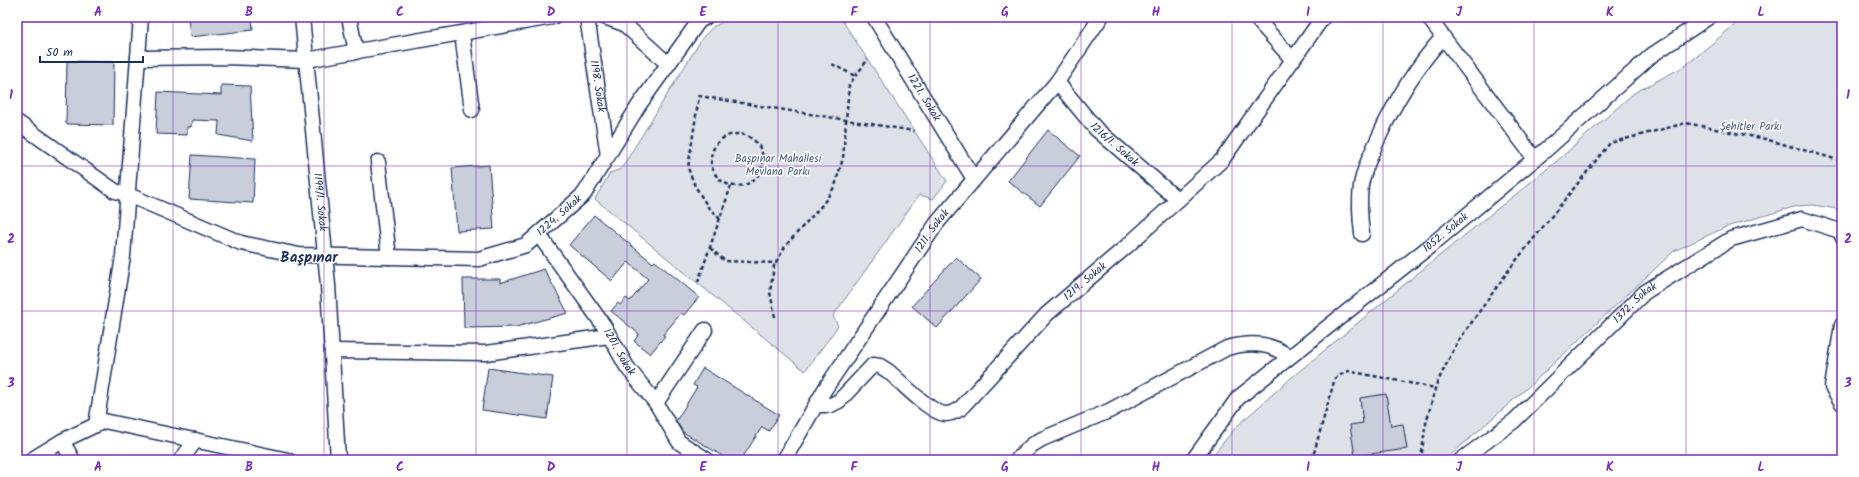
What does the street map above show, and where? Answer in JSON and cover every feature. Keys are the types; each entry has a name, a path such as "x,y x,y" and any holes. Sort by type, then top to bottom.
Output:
{"street":[{"path":"96,425 123,256 126,194 141,17"},
{"name":"1199/1. Sokak","path":"302,17 328,285 338,460"},
{"path":"349,17 356,52"},
{"path":"138,58 224,57 306,60 553,17"},
{"name":"1198. Sokak","path":"587,17 608,156"},
{"path":"604,17 624,24 668,64"},
{"name":"1221. Sokak","path":"874,17 974,179"},
{"name":"1211. Sokak","path":"784,460 816,405 937,223 1057,82 1101,17"},
{"path":"1255,17 1293,60"},
{"name":"1219. Sokak","path":"816,405 831,405 839,401 873,366 880,366 934,410 944,414 954,413 960,409 1047,314 1127,246 1222,160 1323,17"},
{"path":"1428,17 1535,159"},
{"name":"1052. Sokak","path":"1193,460 1238,398 1430,246 1535,159 1652,56 1709,17"},
{"name":"1224. Sokak","path":"17,122 115,191 126,194 241,243 299,255 479,260 526,245 584,194 639,105 701,18"},
{"path":"462,34 472,110"},
{"path":"1362,234 1360,198 1361,184 1370,155 1402,91 1426,55 1443,37"},
{"name":"1216/1. Sokak","path":"1057,82 1096,129 1178,200"},
{"path":"378,162 389,257"},
{"name":"1372. Sokak","path":"1461,460 1514,421 1645,292 1731,239 1802,219 1840,231 1842,236"},
{"name":"1201. Sokak","path":"539,235 609,336 627,367 656,403 679,442 708,460"},
{"path":"1842,325 1832,387 1842,403"},
{"path":"656,403 705,330"},
{"path":"332,351 486,352 609,336"},
{"path":"1018,460 1032,445 1042,439 1109,411 1227,348 1246,344 1266,345 1279,350 1289,357"},
{"path":"31,460 62,441 104,421 288,460"},
{"path":"181,460 196,440"},
{"path":"62,441 73,460"}],"path":[{"path":"775,317 770,292 776,263 786,245 823,204 835,186 842,158 849,85 868,59"},
{"path":"832,64 855,76"},
{"path":"720,219 708,207 698,191 688,168 699,96 914,131"},
{"path":"1421,460 1425,428 1435,388 1458,342 1511,267 1610,143 1686,122 1765,139 1842,160"},
{"path":"742,134 751,137 758,144 762,152 762,165 757,178 741,186 731,186 717,178 711,167 711,154 719,140 726,136 742,134"},
{"path":"698,282 731,186"},
{"path":"710,248 725,261 776,263"},
{"path":"1312,460 1335,378 1348,371 1435,388"}],"green space":[{"name":"Başpınar Mahallesi Mevlana Parkı","path":"735,17 840,17 947,181 933,199 919,195 833,316 838,326 805,371 595,199 610,173 621,169 703,37 714,26"},
{"name":"Şehitler Parkı","path":"1744,17 1842,17 1842,215 1837,209 1813,205 1797,206 1726,227 1674,251 1535,381 1445,460 1209,460 1236,427 1291,378 1557,161 1634,93 1685,66"}],"building":[{"path":"188,17 252,17 253,30 190,37"},
{"path":"67,61 114,62 113,125 66,124"},
{"path":"221,85 250,86 253,141 218,135 219,121 192,120 191,127 187,127 187,135 156,134 158,92 221,95"},
{"path":"1048,130 1080,156 1040,206 1008,181"},
{"path":"192,155 255,159 253,203 189,199"},
{"path":"489,165 494,229 457,231 452,168"},
{"path":"594,215 653,263 655,261 699,297 684,315 681,313 650,354 634,341 639,334 611,311 618,303 620,305 626,298 630,301 648,279 628,262 612,281 569,245"},
{"path":"956,257 981,279 937,328 912,306"},
{"path":"544,269 568,313 516,327 464,328 463,279 500,279 500,283"},
{"path":"488,368 553,377 547,419 482,410"},
{"path":"703,368 779,415 769,431 762,427 741,460 729,460 683,432 676,421 697,387 693,385"},
{"path":"1386,394 1391,426 1403,424 1407,449 1355,456 1350,425 1363,423 1360,398"}],"district":[{"name":"Başpınar","path":"309,258"}]}
